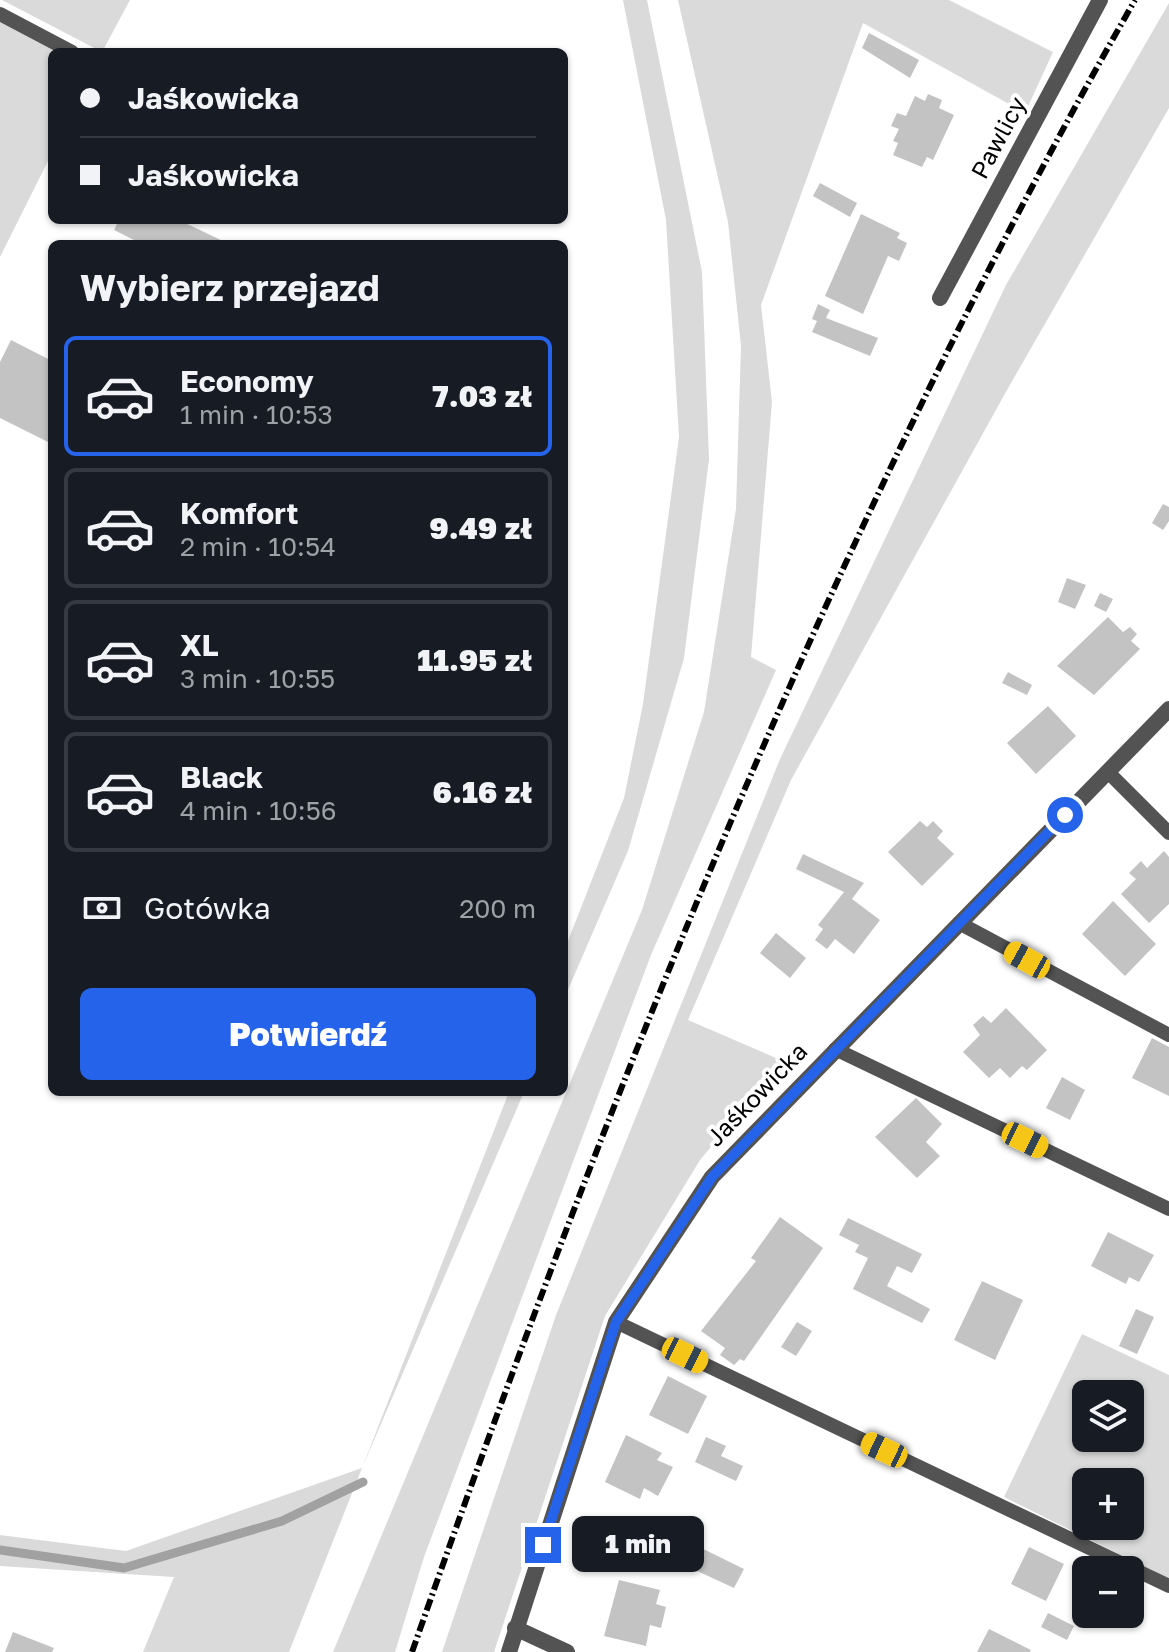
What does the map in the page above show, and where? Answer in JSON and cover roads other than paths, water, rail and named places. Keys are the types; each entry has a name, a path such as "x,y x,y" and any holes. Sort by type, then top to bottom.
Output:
{"street":[{"name":"Pawlicy","path":"940,298 1100,0"},
{"name":"Jaśkowicka","path":"509,1652 616,1322 712,1177 1169,709"},
{"path":"515,1628 567,1652"}],"lane":[{"path":"0,14 64,48"},
{"path":"1108,772 1169,833"},
{"path":"959,923 1169,1035"},
{"path":"835,1049 1169,1209"},
{"path":"616,1322 1169,1586"}],"waterway":[{"path":"0,1550 124,1568 282,1521 363,1482"}],"railway":[{"path":"412,1652 567,1228 649,1018 736,810 827,603 924,399 1026,198 1135,0"}]}
